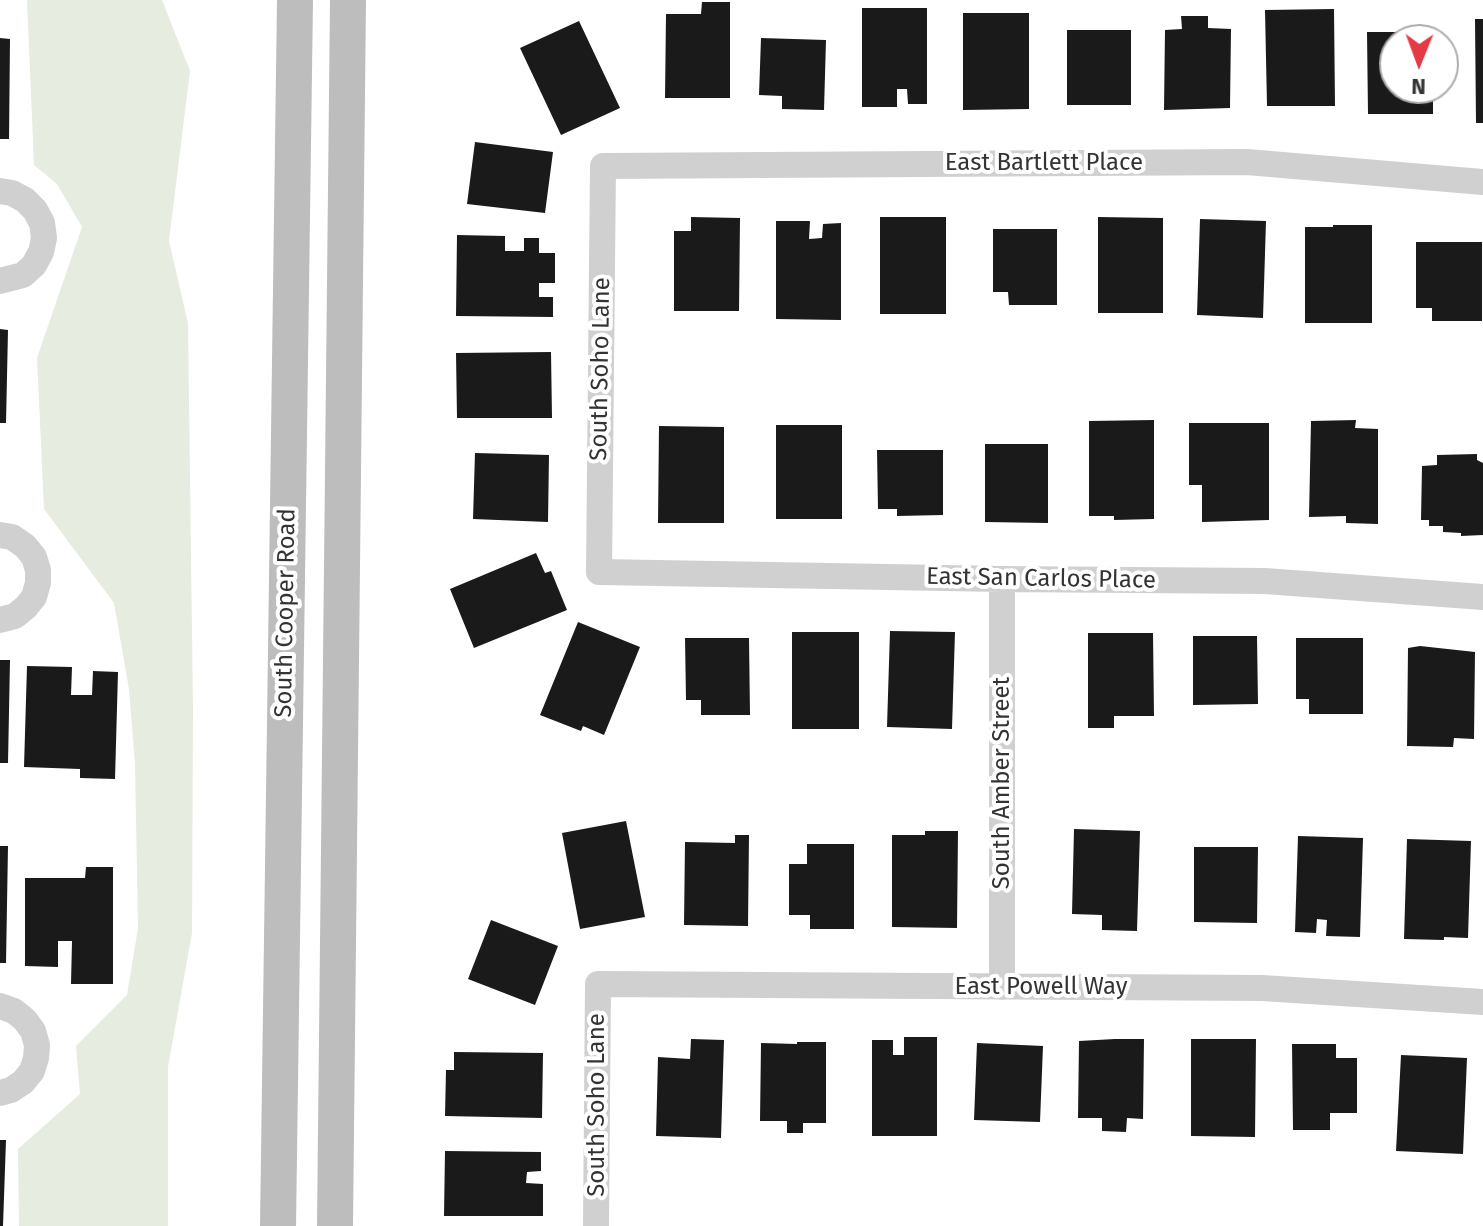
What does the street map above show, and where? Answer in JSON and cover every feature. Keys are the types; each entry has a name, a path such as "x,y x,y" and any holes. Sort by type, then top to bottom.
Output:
{"main road":[{"name":"South Cooper Road","path":"278,1226 295,0"},
{"path":"335,1226 348,0"}],"street":[{"name":"East Bartlett Place","path":"603,166 1247,162 1483,182"},
{"name":"South Soho Lane","path":"599,572 603,166"},
{"path":"0,191 25,200 35,210 42,223 44,238 34,265 23,275 0,281"},
{"path":"0,535 12,537 34,557 38,583 34,597 26,607 15,616 0,620"},
{"name":"East San Carlos Place","path":"599,572 1265,581 1483,597"},
{"name":"South Amber Street","path":"1002,579 1002,987"},
{"name":"South Soho Lane","path":"596,1226 598,984"},
{"name":"East Powell Way","path":"598,984 1262,988 1483,1002"},
{"path":"0,1006 14,1011 25,1020 33,1031 37,1045 32,1071 11,1090 0,1093"}],"shaded area":[{"path":"27,0 162,0 190,71 169,241 188,323 193,710 192,933 168,1067 168,1226 19,1226 18,1149 80,1094 76,1046 127,995 138,928 135,764 129,689 114,603 44,509 37,358 82,227 57,184 34,165"}],"building":[{"path":"702,2 730,2 730,98 665,98 666,14 701,14"},
{"path":"862,8 927,8 927,104 908,104 907,89 897,89 897,107 862,107"},
{"path":"1334,9 1335,106 1267,106 1265,10"},
{"path":"963,13 1029,13 1029,109 963,110"},
{"path":"1181,16 1208,16 1208,28 1231,29 1230,108 1164,110 1165,30 1182,29"},
{"path":"1475,19 1483,19 1483,123 1476,123"},
{"path":"579,21 620,108 561,135 520,48"},
{"path":"1067,30 1131,30 1131,105 1067,105"},
{"path":"1367,32 1379,32 1379,104 1433,104 1433,114 1368,114"},
{"path":"0,38 10,39 9,139 0,139"},
{"path":"761,38 826,40 824,110 782,109 782,96 759,95"},
{"path":"475,142 553,152 545,213 467,204"},
{"path":"691,217 740,218 739,311 674,311 674,231 691,231"},
{"path":"880,217 946,217 946,314 880,314"},
{"path":"1098,217 1163,218 1163,313 1098,313"},
{"path":"1200,219 1266,221 1263,318 1197,315"},
{"path":"776,221 810,221 809,239 822,238 823,224 841,223 841,320 776,319"},
{"path":"1372,225 1372,323 1305,323 1305,227"},
{"path":"993,229 1057,229 1057,305 1009,305 1008,292 993,292"},
{"path":"457,235 505,236 505,251 524,251 524,238 539,238 539,253 555,253 555,283 539,283 539,297 553,297 553,317 456,316"},
{"path":"1416,242 1482,242 1482,321 1432,321 1432,308 1416,308"},
{"path":"0,329 8,330 6,423 0,423"},
{"path":"551,352 552,418 457,418 456,353"},
{"path":"1154,420 1154,519 1114,520 1114,516 1089,516 1089,421"},
{"path":"1356,420 1355,428 1378,429 1378,524 1346,523 1346,516 1309,517 1311,421"},
{"path":"1189,423 1269,423 1269,520 1202,522 1202,485 1189,485"},
{"path":"776,425 842,425 842,519 776,519"},
{"path":"659,426 724,427 724,523 658,523"},
{"path":"985,444 1048,444 1048,523 985,522"},
{"path":"877,450 943,450 943,515 897,516 897,509 878,509"},
{"path":"475,453 549,455 548,522 473,519"},
{"path":"1477,454 1477,460 1483,463 1483,535 1461,536 1461,533 1443,532 1443,526 1429,526 1429,520 1421,520 1422,466 1437,465 1437,455"},
{"path":"536,553 545,573 551,571 567,610 474,648 450,589"},
{"path":"578,622 640,647 604,735 583,726 581,731 540,715"},
{"path":"890,631 955,632 952,729 887,727"},
{"path":"792,632 859,632 859,729 792,729"},
{"path":"1088,633 1153,633 1154,716 1114,716 1114,728 1088,728"},
{"path":"1193,636 1257,636 1258,704 1193,705"},
{"path":"685,638 749,638 750,715 701,715 701,700 686,700"},
{"path":"1296,638 1363,638 1363,714 1309,714 1309,699 1296,699"},
{"path":"1420,646 1475,652 1474,739 1454,738 1453,747 1407,746 1408,648"},
{"path":"0,660 10,660 8,763 0,763"},
{"path":"27,666 72,667 71,695 92,695 93,671 118,672 115,779 80,778 80,769 24,767"},
{"path":"626,821 645,917 580,929 562,833"},
{"path":"1074,829 1140,831 1137,931 1102,930 1102,915 1072,914"},
{"path":"925,831 958,831 957,928 892,927 892,835 925,835"},
{"path":"735,835 749,835 748,926 684,925 685,842 735,843"},
{"path":"1298,836 1363,838 1360,937 1326,936 1327,920 1317,919 1316,933 1295,932"},
{"path":"1407,839 1471,841 1468,938 1404,939"},
{"path":"807,844 854,844 854,929 810,929 810,915 789,915 789,864 807,864"},
{"path":"0,846 8,846 6,963 0,963"},
{"path":"1194,847 1258,847 1257,923 1194,922"},
{"path":"86,867 113,867 113,984 71,984 72,941 58,941 58,967 25,966 25,878 85,878"},
{"path":"491,920 558,946 535,1005 468,979"},
{"path":"904,1037 937,1037 937,1136 872,1136 872,1040 893,1040 893,1055 904,1055"},
{"path":"691,1039 724,1040 721,1138 656,1136 658,1057 690,1059"},
{"path":"1144,1039 1143,1119 1127,1118 1126,1132 1102,1131 1102,1118 1078,1118 1079,1041"},
{"path":"1191,1039 1256,1039 1255,1137 1191,1136"},
{"path":"826,1042 826,1123 803,1123 803,1133 787,1133 787,1121 760,1121 761,1043"},
{"path":"977,1043 1043,1046 1040,1122 974,1120"},
{"path":"1292,1044 1336,1044 1336,1058 1357,1058 1357,1113 1330,1113 1330,1130 1293,1130"},
{"path":"454,1052 543,1053 542,1118 445,1116 446,1070 454,1070"},
{"path":"1401,1055 1467,1058 1463,1154 1396,1151"},
{"path":"0,1140 6,1140 3,1226 0,1226"},
{"path":"445,1151 541,1152 541,1171 527,1172 526,1183 543,1184 543,1216 444,1216"}]}
